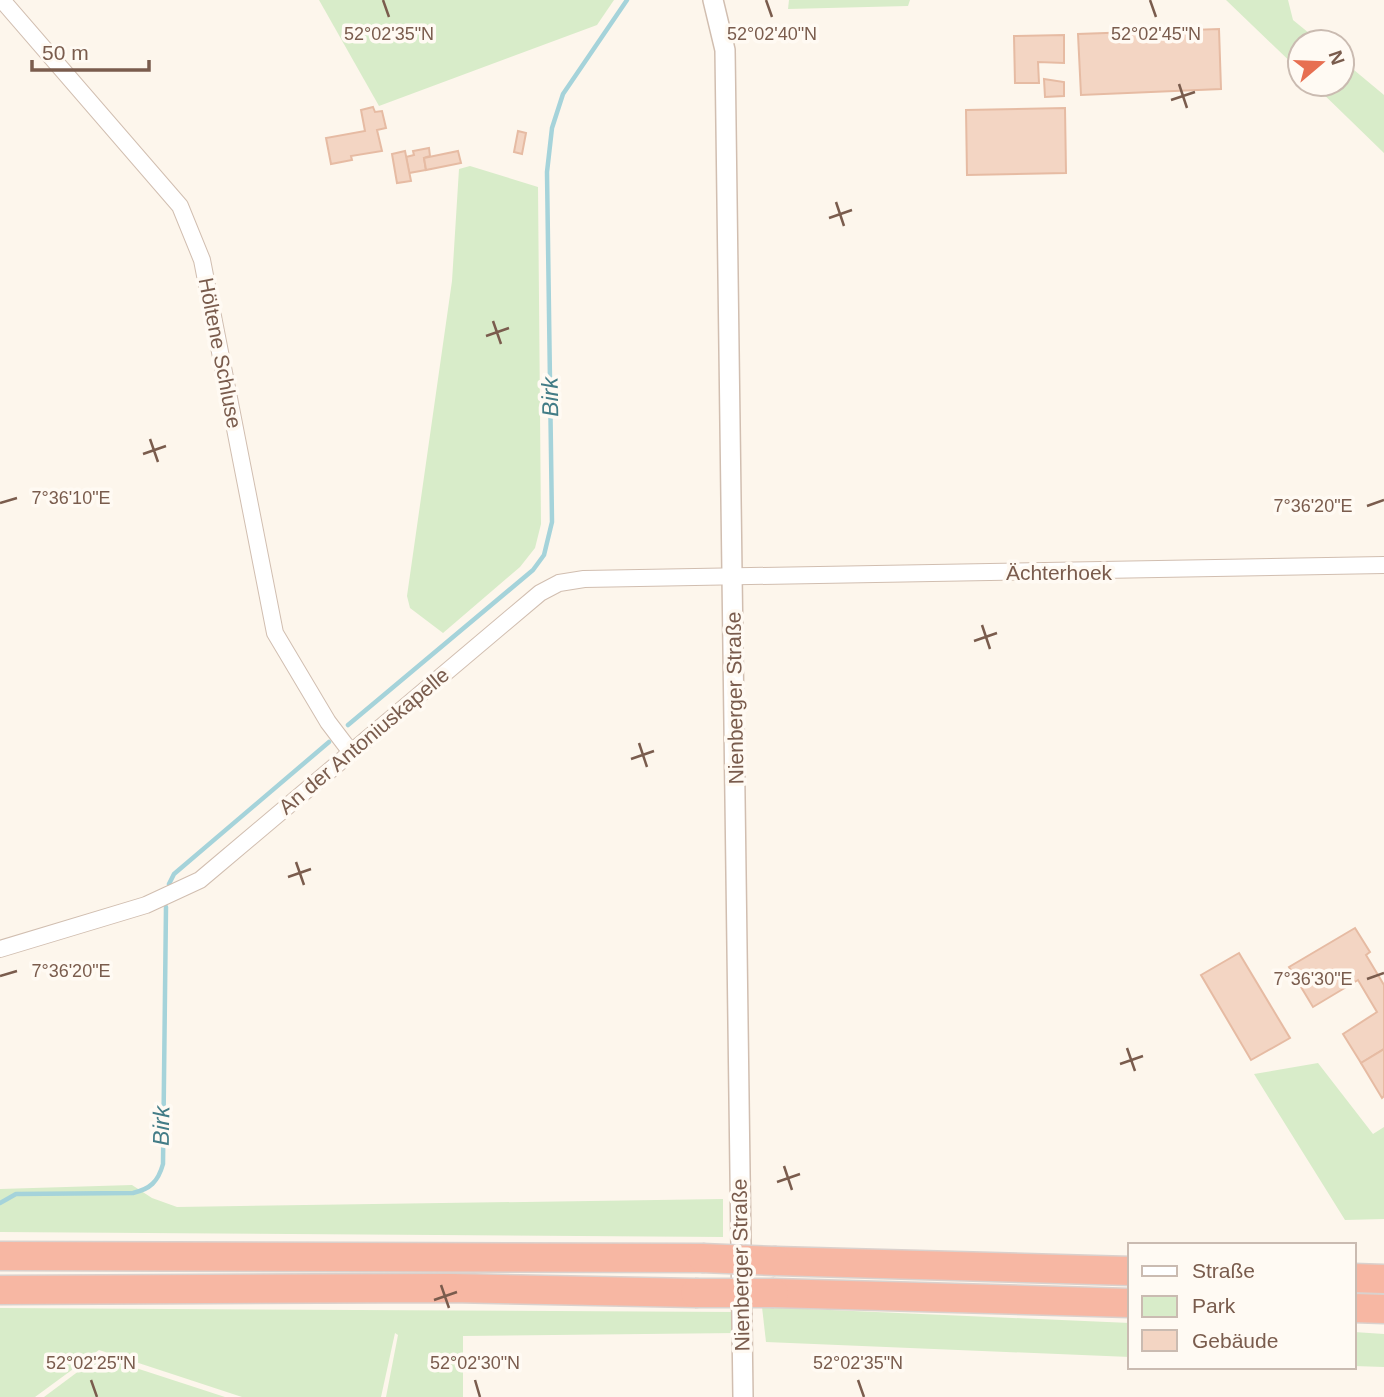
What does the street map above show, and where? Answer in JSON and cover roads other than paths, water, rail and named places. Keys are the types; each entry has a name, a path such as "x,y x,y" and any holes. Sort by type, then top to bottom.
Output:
{"highway":[{"path":"0,1256 702,1258 1128,1271"},
{"path":"1356,1278 1384,1279"},
{"path":"0,1290 451,1288 774,1293 1128,1303"},
{"path":"1356,1308 1384,1309"}],"street":[{"name":"Höltene Schluse","path":"2,0 163,184 180,206 192,230 202,260 275,633 328,722 348,748"},
{"name":"Nienberger Straße","path":"713,0 725,50 743,1397"},
{"name":"Ächterhoek","path":"734,575 1117,572 1384,565"},
{"name":"An der Antoniuskapelle","path":"0,949 179,892 214,870 348,748 540,593 559,583 584,579 734,575"}],"waterway":[{"name":"Birk","path":"348,725 533,570 544,555 552,522 547,172 552,128 563,94 627,0"},
{"name":"Birk","path":"169,884 174,874 329,742"},
{"name":"Birk","path":"0,1203 16,1194 133,1193 149,1187 159,1176 163,1164 166,907"}]}
